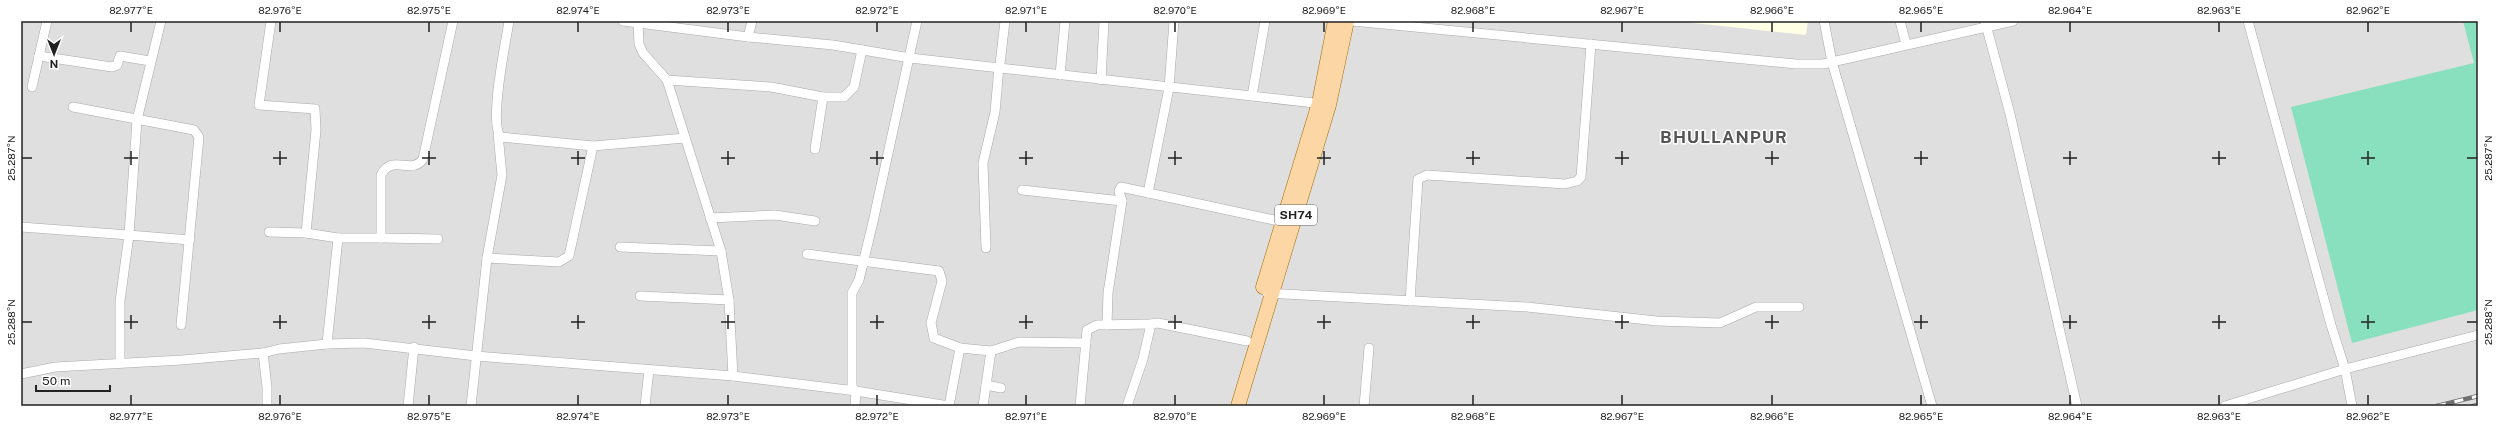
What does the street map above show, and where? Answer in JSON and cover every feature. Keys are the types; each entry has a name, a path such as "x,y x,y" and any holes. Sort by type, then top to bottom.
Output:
{"main road":[{"name":"SH74","path":"1238,406 1283,222 1324,104 1335,21"},
{"name":"SH74","path":"1228,406 1247,341 1266,293 1324,104 1347,21"}],"street":[{"path":"32,88 48,21"},
{"path":"120,362 120,301 129,236 137,120 150,61 161,21"},
{"path":"270,21 259,105 315,109 316,130 306,233"},
{"path":"381,238 381,175 385,167 390,165 414,165 423,159 453,21"},
{"path":"471,406 487,258 502,175 498,134 495,126 499,81 509,21"},
{"path":"623,21 649,23 748,37 833,45 910,58 1000,65 1101,80 1324,104"},
{"path":"748,37 752,21"},
{"path":"855,406 856,391 852,387 852,293 859,280 910,58 917,21"},
{"path":"986,248 983,163 994,112 1005,21"},
{"path":"1060,75 1065,21"},
{"path":"1101,80 1104,21"},
{"path":"1148,194 1169,88 1174,21"},
{"path":"1252,96 1265,21"},
{"path":"1352,21 1796,64 1832,62 1986,25 2013,21"},
{"path":"1824,21 1832,62 1932,406"},
{"path":"1900,21 1906,44"},
{"path":"2248,21 2329,317 2345,369 2352,406"},
{"path":"638,23 639,44 643,53 667,80 721,251 729,300 733,376"},
{"path":"1986,25 2077,406"},
{"path":"1410,301 1418,179 1427,175 1565,184 1577,181 1581,177 1591,44"},
{"path":"667,80 771,88 823,96 844,96 854,87 862,50"},
{"path":"39,56 112,67 117,65 120,56 150,61"},
{"path":"815,148 823,96"},
{"path":"73,107 194,130 200,137 181,325"},
{"path":"498,134 501,137 593,146 685,138"},
{"path":"487,258 559,262 565,260 568,256 593,146"},
{"path":"1107,325 1108,293 1122,201 1119,190 1121,187 1126,186 1148,194 1283,222"},
{"path":"1022,190 1122,201"},
{"path":"710,218 775,215 815,220"},
{"path":"21,227 190,240"},
{"path":"270,232 306,233 338,238 438,239"},
{"path":"328,344 338,238"},
{"path":"620,247 721,251"},
{"path":"807,254 939,271 942,281 931,323 934,338 960,348 991,351 1019,342 1086,343"},
{"path":"1266,293 1527,308 1657,321 1720,323 1756,307 1799,306"},
{"path":"640,296 729,300"},
{"path":"1080,406 1087,330 1096,325 1158,323 1247,341"},
{"path":"1127,406 1143,359 1151,324"},
{"path":"2225,406 2345,369 2478,335"},
{"path":"21,374 55,367 263,353 279,349 328,344 364,343 414,347 476,356 733,376 856,391 949,406 960,348"},
{"path":"408,406 414,347"},
{"path":"1364,406 1369,348"},
{"path":"984,406 991,351"},
{"path":"263,353 267,387 267,406"},
{"path":"645,406 649,370"},
{"path":"986,385 1001,388"}],"shaded area":[{"path":"21,21 2478,21 2478,406 21,406"},
{"path":"1675,21 1808,21 1806,35"}],"green space":[{"path":"2463,21 2478,21 2478,310 2352,343 2291,107 2474,63"}],"railway":[{"path":"2437,406 2478,396"},
{"path":"2473,406 2478,405"}],"district":[{"name":"BHULLANPUR","path":"1724,137"}]}
